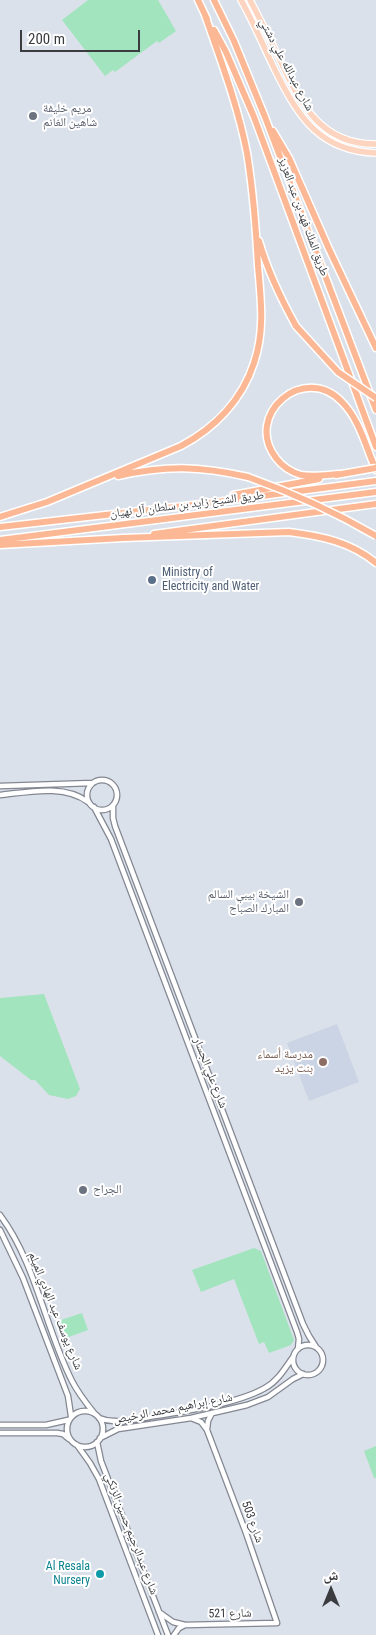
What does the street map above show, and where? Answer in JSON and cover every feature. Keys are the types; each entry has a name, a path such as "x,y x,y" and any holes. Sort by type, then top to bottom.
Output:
{"highway":[{"name":"طريق الملك فهد بن عبد العزيز","path":"198,0 226,52 254,117 376,447"},
{"name":"طريق الملك فهد بن عبد العزيز","path":"214,0 234,41 265,117 376,410"},
{"path":"205,16 235,104 246,152 260,242 269,271 282,302 296,326 338,372 376,398"},
{"path":"265,117 289,158 329,249 376,348"},
{"path":"0,515 16,513 92,484 193,440 217,421 240,393 254,363 260,342 262,324 255,216"},
{"path":"201,504 224,497 339,474 376,469 348,408 337,397 324,390 300,389 286,395 275,406 268,424 267,440 272,454 281,465 297,474 310,476 339,474"},
{"path":"92,484 143,470 170,468 213,470 248,477 303,498 330,510 376,536"},
{"name":"طريق الشيخ زايد بن سلطان آل نهيان","path":"0,527 201,504 376,481"},
{"name":"طريق الشيخ زايد بن سلطان آل نهيان","path":"0,540 374,493"},
{"path":"123,538 375,504"},
{"path":"0,545 289,532 316,535 338,542 356,550 376,563"}],"main road":[{"name":"شارع عبدالله علي دشتي","path":"241,0 290,100 307,124 321,136 343,148 376,153"},
{"name":"شارع عبدالله علي دشتي","path":"250,0 289,80 305,108 324,128 336,135 351,141 376,144"},
{"path":"258,35 268,46 284,80 288,82 289,80"}],"street":[{"path":"0,786 93,783 106,780 114,785 117,799 112,806 102,810 76,794 56,792 0,795"},
{"path":"56,792 58,788 57,783"},
{"path":"92,805 88,800 88,790 93,783"},
{"name":"شارع علي الجسار","path":"92,805 107,831 120,863 297,1332 298,1349"},
{"name":"شارع علي الجسار","path":"112,806 114,822 183,1008 306,1330 316,1347"},
{"path":"120,863 128,860"},
{"path":"173,1003 181,1000"},
{"path":"175,1010 183,1008"},
{"path":"242,1187 250,1184"},
{"path":"249,1205 252,1202 257,1202"},
{"name":"شارع يوسف عبد الهادي الميلم","path":"0,1215 8,1226 29,1270 71,1379 94,1413"},
{"path":"0,1230 8,1226"},
{"name":"شارع يوسف عبد الهادي الميلم","path":"0,1230 23,1278 68,1396 70,1418"},
{"path":"4,1237 12,1234"},
{"path":"307,1345 316,1347 323,1357 322,1367 316,1373 308,1375 296,1370 293,1357 298,1349 307,1345"},
{"name":"شارع إبراهيم محمد الرخيص","path":"99,1418 113,1421 136,1419 189,1410 242,1397 270,1385 281,1374 293,1357"},
{"name":"شارع إبراهيم محمد الرخيص","path":"99,1440 118,1429 191,1418 261,1400 275,1393 296,1377 304,1374"},
{"path":"0,1425 46,1425 70,1418 77,1412 84,1410 94,1413 99,1418 103,1428 99,1440 85,1447 77,1445 63,1434 0,1433"},
{"path":"206,1430 212,1413"},
{"path":"70,1418 66,1428 70,1440"},
{"path":"191,1418 201,1422 206,1430"},
{"name":"شارع 503","path":"206,1430 246,1534 276,1622"},
{"name":"شارع عبدالرحيم حسين الزنكي","path":"99,1440 100,1457 168,1635"},
{"name":"شارع عبدالرحيم حسين الزنكي","path":"77,1445 96,1473 108,1501 158,1635"},
{"path":"108,1501 116,1498"},
{"name":"شارع 521","path":"158,1612 173,1622 185,1625 276,1622"},
{"path":"174,1635 179,1628 185,1625"}],"shaded area":[{"name":"مدرسة أسماء بنت يزيد","path":"337,1024 359,1082 309,1101 287,1043"}],"green space":[{"path":"88,0 158,0 176,31 159,43 157,41 115,72 113,70 105,76 62,20"},
{"path":"44,994 80,1089 76,1096 68,1099 49,1095 35,1080 31,1080 0,1056 0,998"},
{"path":"254,1248 261,1251 294,1340 291,1345 269,1353 264,1342 259,1344 234,1279 201,1292 192,1270"},
{"path":"82,1313 88,1330 63,1339 58,1326 61,1320"},
{"path":"376,1446 376,1478 374,1478 364,1451"}],"place":[{"name":"مريم خليفة شاهين الغانم","path":"33,116"},
{"name":"Ministry of Electricity and Water","path":"152,580"},
{"name":"الشيخة بيبي السالم المبارك الصباح","path":"299,902"},
{"name":"مدرسة أسماء بنت يزيد","path":"323,1062"},
{"name":"الجراح","path":"83,1190"},
{"name":"Al Resala Nursery","path":"100,1574"}]}
